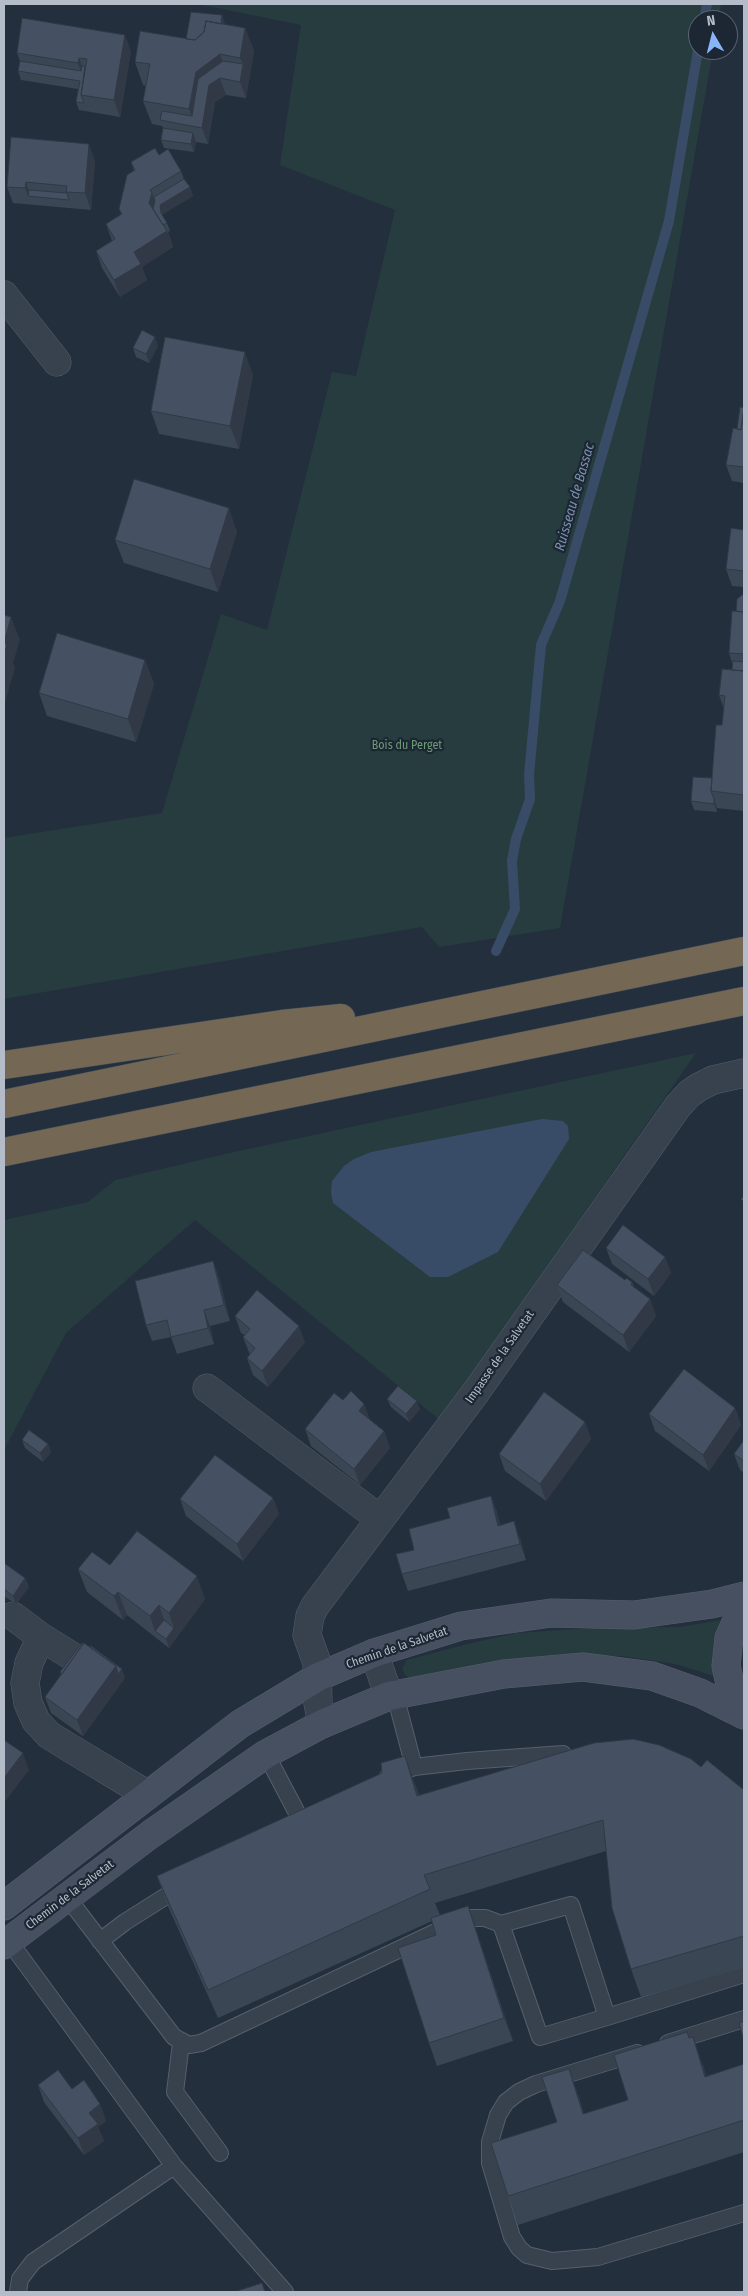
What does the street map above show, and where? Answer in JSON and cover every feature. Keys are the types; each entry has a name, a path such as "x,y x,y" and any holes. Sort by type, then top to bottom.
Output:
{"highway":[{"path":"4,1104 744,951"},
{"path":"4,1152 744,1001"},
{"path":"4,1064 282,1024 487,1004"}],"street":[{"path":"4,295 57,362"},
{"name":"Impasse de la Salvetat","path":"322,1724 318,1703 317,1663 307,1635 310,1616 315,1606 476,1392 678,1106 689,1094 713,1080 744,1073"},
{"path":"207,1388 380,1519"},
{"name":"Chemin de la Salvetat","path":"4,1906 240,1724 318,1676 374,1653 461,1626 551,1612 634,1615 712,1604 744,1596"},
{"path":"744,1608 729,1638 726,1666 732,1693 744,1714"},
{"path":"13,1616 41,1637 75,1658"},
{"path":"41,1637 29,1663 26,1683 28,1703 36,1721 49,1735 148,1795"},
{"path":"374,1653 392,1695"},
{"name":"Chemin de la Salvetat","path":"6,1943 151,1834 266,1754 322,1724 392,1695 504,1674 583,1667 652,1676 700,1693 744,1714"}],"lane":[{"path":"392,1695 414,1767"},
{"path":"266,1754 297,1813"},
{"path":"369,1785 414,1767 563,1754"},
{"path":"281,1823 297,1813 315,1806"},
{"path":"100,1941 125,1922 199,1875"},
{"path":"67,1897 174,2038 189,2046 201,2043 457,1922 471,1918 485,1918 501,1924 571,1905 607,2017"},
{"path":"501,1924 540,2037 744,1974"},
{"path":"6,1943 174,2166 285,2292"},
{"path":"744,2019 536,2084 519,2092 506,2102 498,2115 490,2142 492,2175 512,2237 527,2256 538,2259 570,2260 598,2257 744,2213"},
{"path":"181,2043 175,2092 220,2153"},
{"path":"18,2292 20,2279 33,2262 174,2166"}],"green space":[{"name":"Bois du Perget","path":"198,4 721,4 720,10 688,10 688,60 711,60 560,928 439,947 422,927 4,999 4,838 162,813 221,614 267,630 332,372 356,376 395,210 280,165 301,25"},
{"path":"696,1053 440,1420 195,1220 66,1333 4,1450 4,1220 88,1202 115,1180 234,1152"},
{"path":"722,1620 716,1638 714,1676 675,1664 622,1656 590,1656 410,1678 405,1675 402,1669 407,1660 517,1633 591,1628 680,1627"}],"water":[{"path":"542,1119 563,1121 568,1126 569,1139 498,1252 448,1277 430,1277 333,1203 332,1181 344,1166 354,1159 371,1152"}],"building":[{"path":"191,12 222,15 221,24 206,21 204,32 195,40 186,39"},
{"path":"22,18 125,35 114,100 81,95 87,59 79,58 78,63 17,53"},
{"path":"206,21 245,28 240,58 220,54 196,72 189,109 143,101 150,64 135,62 140,31 195,40 204,32"},
{"path":"20,61 81,71 82,66 85,66 81,95 84,103 76,102 80,81 18,71"},
{"path":"223,61 243,64 240,82 220,78 209,85 202,128 160,120 162,111 192,116 198,79"},
{"path":"163,128 193,133 191,144 161,140"},
{"path":"11,137 89,144 85,193 66,192 67,186 26,182 25,188 7,187"},
{"path":"155,148 159,155 168,149 181,171 150,190 152,193 149,203 167,231 134,252 141,264 114,280 96,251 115,239 106,224 122,214 119,209 127,175 135,170 131,162"},
{"path":"184,179 190,187 160,205 161,213 167,223 163,225 153,209 154,197"},
{"path":"29,190 67,193 69,200 28,196"},
{"path":"142,330 155,337 146,354 133,348"},
{"path":"165,337 245,352 230,426 151,411"},
{"path":"740,407 744,408 741,430 737,429"},
{"path":"744,408 744,467 726,465 733,428 741,430"},
{"path":"134,479 229,508 210,569 115,540"},
{"path":"731,528 744,530 744,571 726,569"},
{"path":"744,595 744,612 736,611 737,599"},
{"path":"732,611 744,612 744,654 729,653"},
{"path":"4,615 11,617 4,643"},
{"path":"57,633 145,660 128,719 39,693"},
{"path":"4,643 7,645 4,655"},
{"path":"733,661 744,662 744,671 732,670"},
{"path":"722,669 744,671 744,795 711,791 716,725 722,725 725,696 719,695"},
{"path":"693,777 712,778 711,791 714,804 691,801"},
{"path":"623,1225 665,1257 648,1279 606,1248"},
{"path":"583,1250 625,1280 626,1278 632,1282 631,1285 650,1299 623,1335 557,1285"},
{"path":"213,1261 224,1305 204,1310 208,1328 171,1337 167,1320 146,1325 135,1281"},
{"path":"257,1290 299,1326 262,1371 247,1358 255,1348 243,1337 250,1329 235,1316"},
{"path":"684,1369 735,1408 703,1455 649,1414"},
{"path":"398,1386 417,1401 406,1414 387,1399"},
{"path":"351,1391 364,1404 359,1411 384,1431 354,1469 305,1429 334,1393 343,1400"},
{"path":"544,1392 585,1422 540,1484 499,1454"},
{"path":"29,1430 48,1444 40,1453 22,1440"},
{"path":"744,1440 744,1461 734,1454"},
{"path":"215,1455 273,1498 237,1544 180,1499"},
{"path":"491,1496 498,1526 514,1521 520,1544 402,1574 396,1554 414,1550 409,1529 450,1518 447,1508"},
{"path":"137,1531 197,1576 169,1613 159,1605 150,1616 118,1592 114,1596 78,1569 92,1552 110,1565"},
{"path":"4,1563 25,1578 13,1596 4,1589"},
{"path":"164,1620 174,1628 166,1639 155,1631"},
{"path":"84,1643 116,1666 77,1720 45,1697"},
{"path":"83,1644 62,1674 60,1672"},
{"path":"91,1646 122,1669 118,1674 116,1666"},
{"path":"633,1739 659,1745 691,1759 701,1767 707,1760 744,1790 744,1936 631,1969 612,1908 603,1820 424,1875 430,1889 208,1990 157,1876 382,1773 381,1763 405,1756 417,1796 594,1743"},
{"path":"4,1740 23,1753 4,1778"},
{"path":"468,1906 504,2018 429,2043 398,1948 436,1935 431,1918"},
{"path":"744,2021 744,2041 739,2023"},
{"path":"687,2032 689,2038 693,2037 705,2077 744,2064 744,2120 508,2196 491,2143 557,2122 542,2077 569,2069 583,2114 628,2100 614,2055"},
{"path":"58,2070 72,2089 84,2080 100,2104 89,2113 98,2124 78,2138 38,2085"},
{"path":"262,2283 265,2292 234,2292"}],"waterway":[{"name":"Ruisseau de Bassac","path":"706,10 707,4"},
{"name":"Ruisseau de Bassac","path":"496,951 515,909 512,861 516,839 530,799 529,775 541,645 560,601 669,221 696,60"}]}
